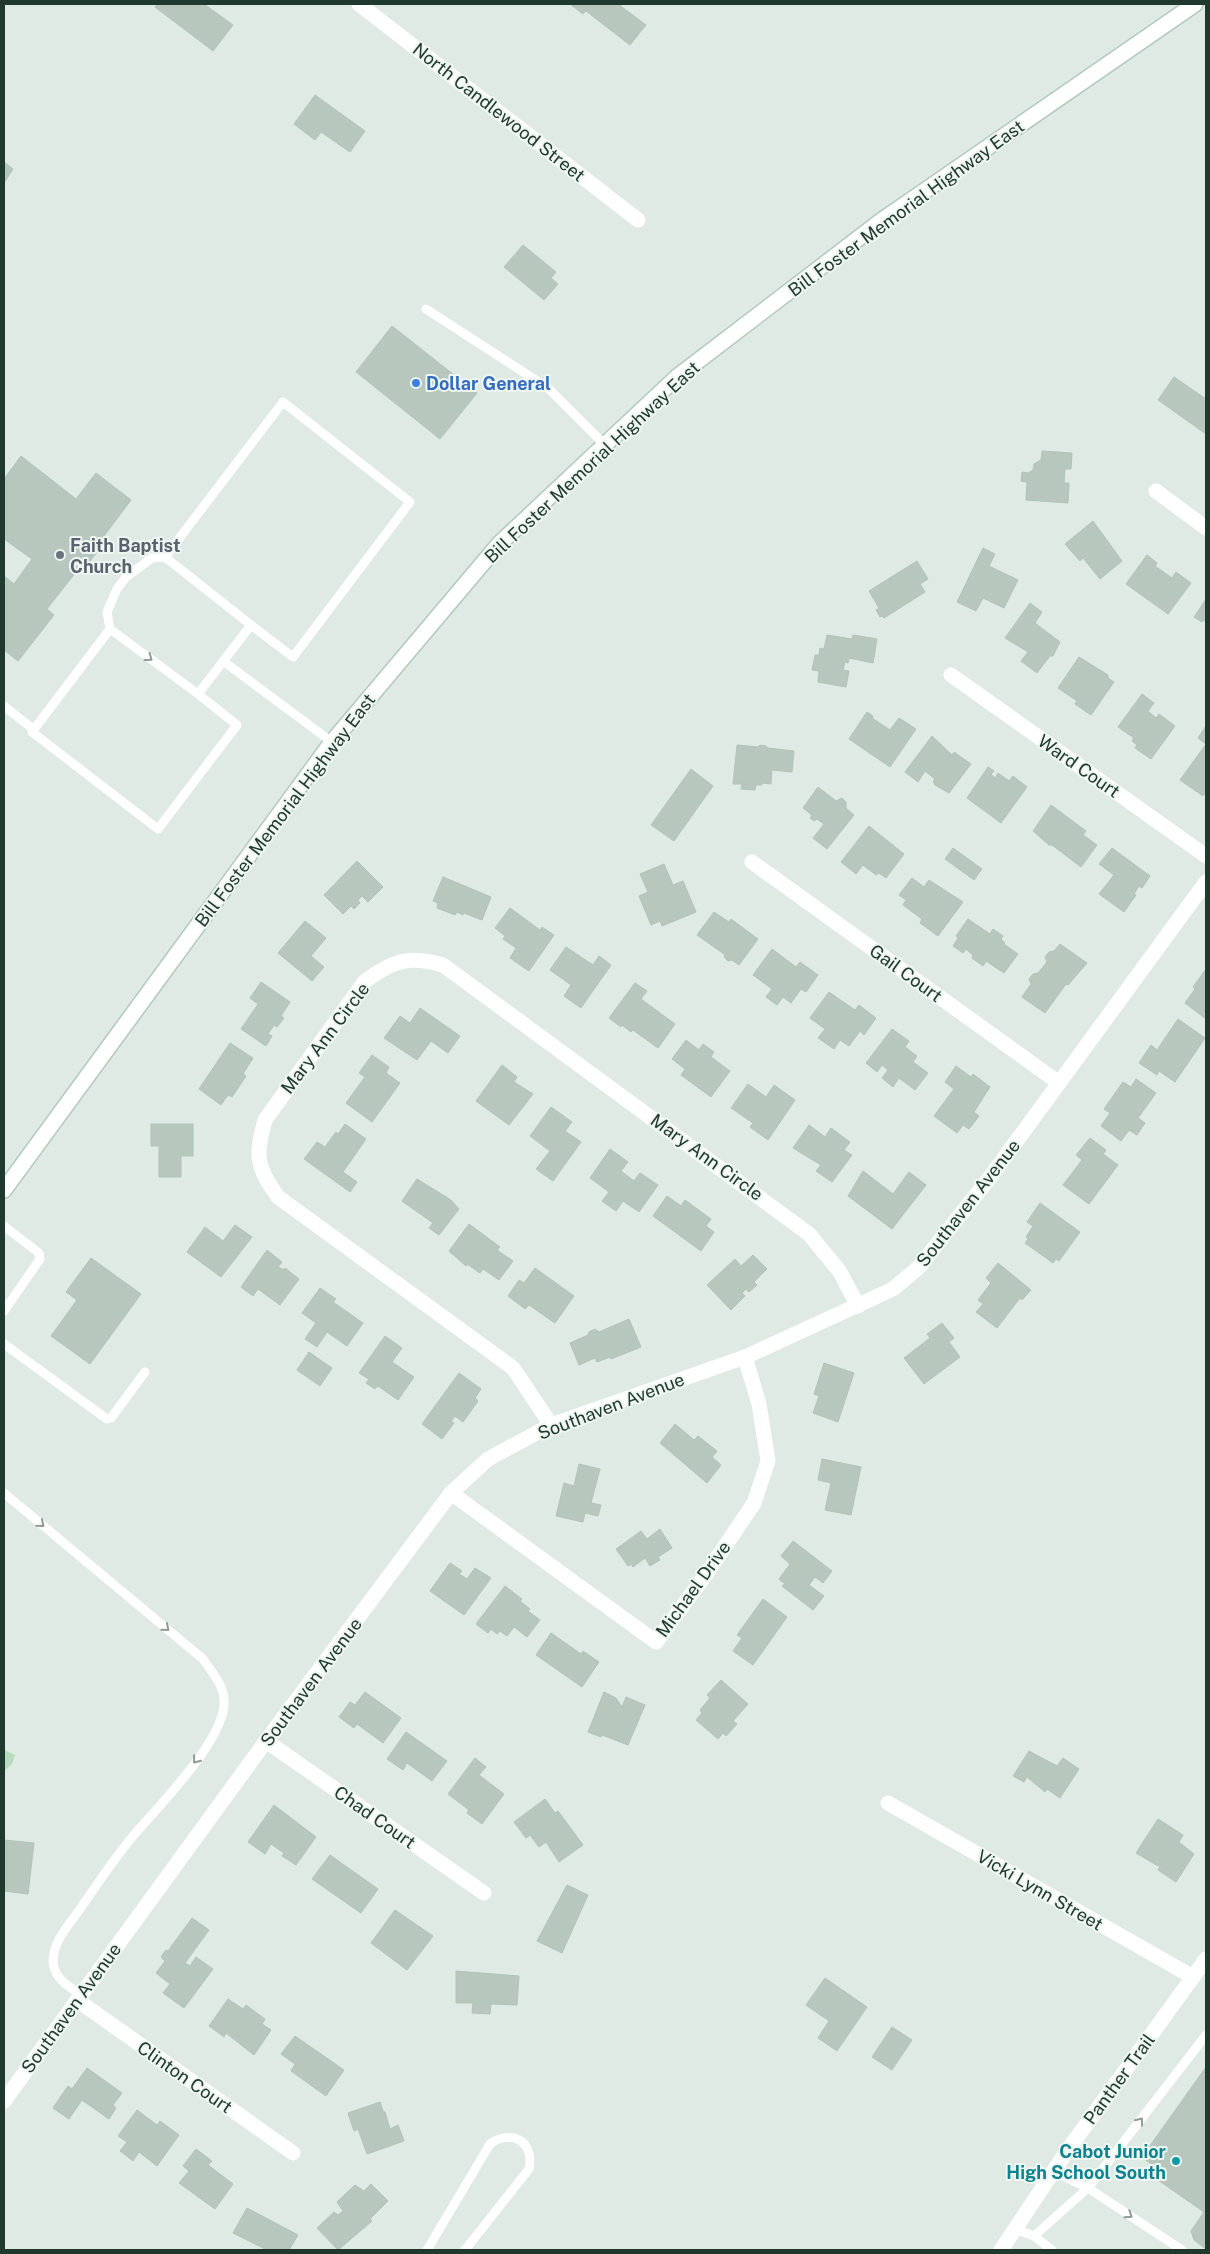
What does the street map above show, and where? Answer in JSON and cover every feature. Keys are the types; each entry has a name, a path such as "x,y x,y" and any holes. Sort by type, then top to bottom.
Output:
{"street":[{"name":"North Candlewood Street","path":"359,4 638,220"},
{"name":"Bill Foster Memorial Highway East","path":"4,1190 332,742 499,544 678,377 881,221 1194,4"},
{"path":"1156,491 1206,528"},
{"name":"Ward Court","path":"951,675 1206,856"},
{"name":"Gail Court","path":"752,862 1060,1084"},
{"name":"Southaven Avenue","path":"4,2101 266,1741 451,1493 488,1459 551,1425 745,1357 892,1289 919,1267 1060,1084 1206,882"},
{"name":"Mary Ann Circle","path":"551,1425 514,1368 278,1197 258,1164 259,1141 265,1120 365,981 386,966 408,959 426,960 442,965 451,971 809,1234 840,1272 858,1306"},
{"name":"Michael Drive","path":"451,1493 656,1642 707,1573 754,1503 768,1461 759,1404 745,1357"},
{"name":"Chad Court","path":"266,1741 484,1892"},
{"name":"Vicki Lynn Street","path":"888,1803 1192,1977"},
{"name":"Panther Trail","path":"1001,2250 1054,2172 1206,1959"},
{"name":"Clinton Court","path":"79,1998 293,2153"}],"lane":[{"path":"426,309 548,388 605,445"},
{"path":"4,706 33,729 32,732 158,828 237,725 110,629 107,612 126,577 152,558 165,557 293,656 410,502 283,402 165,557"},
{"path":"198,694 251,625"},
{"path":"33,729 110,629"},
{"path":"223,661 332,742"},
{"path":"4,1226 39,1253 40,1259 4,1311"},
{"path":"4,1344 106,1419 111,1418 145,1372"},
{"path":"4,1493 203,1659 220,1684 224,1699 222,1719 205,1749 116,1858 56,1942 53,1963 61,1982 79,1998"},
{"path":"1034,2236 1088,2188 1206,2035"},
{"path":"427,2250 490,2144 504,2136 520,2140 530,2152 529,2169 465,2250"},
{"path":"1054,2172 1088,2188 1182,2250"},
{"path":"1015,2229 1034,2236 1052,2250"}],"green space":[{"path":"4,1750 15,1755 12,1764 4,1771"}],"building":[{"path":"158,4 204,4 233,25 213,51 155,7"},
{"path":"570,4 618,4 646,25 630,45 586,11 583,14"},
{"path":"315,95 365,131 350,152 321,132 315,140 294,124"},
{"path":"4,162 13,169 4,183"},
{"path":"523,245 556,272 551,278 558,284 544,300 504,267"},
{"name":"Dollar General","path":"392,326 477,393 440,439 356,372"},
{"path":"1174,377 1206,399 1206,434 1158,400"},
{"path":"1042,451 1072,453 1071,469 1065,469 1064,483 1069,483 1068,503 1026,500 1027,482 1021,481 1022,472 1028,473 1033,470 1034,464 1041,460"},
{"name":"Faith Baptist Church","path":"21,456 76,499 96,473 131,500 98,544 92,539 89,544 98,551 86,566 77,559 73,564 79,568 47,609 54,615 18,661 4,650 4,576 14,584 32,559 4,539 4,479"},
{"path":"1093,521 1122,561 1100,579 1083,558 1080,561 1065,544"},
{"path":"983,548 995,554 989,566 1018,580 1004,608 983,598 976,611 957,602"},
{"path":"1147,555 1157,563 1155,566 1172,578 1176,572 1191,583 1168,614 1126,584"},
{"path":"917,561 928,579 920,584 925,592 884,618 880,617 876,610 879,608 869,591"},
{"path":"1206,599 1206,622 1203,620 1202,622 1194,617"},
{"path":"1030,603 1042,612 1035,623 1060,642 1053,656 1050,656 1037,673 1021,661 1028,652 1005,638"},
{"path":"827,635 852,639 853,635 877,639 873,663 849,658 848,663 845,662 843,670 849,671 846,687 818,682 819,671 812,670 815,655 819,655 820,648 824,649"},
{"path":"1079,657 1108,675 1108,678 1114,682 1091,715 1075,704 1077,701 1058,688"},
{"path":"1142,694 1154,703 1148,711 1156,718 1159,714 1175,726 1151,759 1135,748 1137,745 1132,741 1134,738 1118,727"},
{"path":"867,712 873,716 872,718 890,730 899,718 916,729 890,767 849,739"},
{"path":"1206,726 1206,744 1198,738"},
{"path":"932,736 952,755 954,752 971,764 949,793 935,785 933,781 935,779 925,771 918,782 905,772"},
{"path":"1206,744 1206,792 1203,796 1180,780"},
{"path":"737,745 758,747 760,745 768,748 794,751 792,772 772,770 771,784 762,783 762,785 756,785 755,790 741,789 742,784 733,784"},
{"path":"988,767 994,771 991,774 995,778 998,773 1009,781 1013,776 1027,787 1001,823 967,798"},
{"path":"691,769 713,786 674,841 651,825"},
{"path":"818,787 836,801 842,798 846,802 846,808 854,815 827,849 813,838 824,824 817,819 814,821 810,818 812,815 803,808"},
{"path":"1051,805 1086,831 1083,835 1097,845 1081,867 1052,845 1049,845 1033,831"},
{"path":"869,826 904,854 886,878 879,873 876,875 863,865 856,874 841,862"},
{"path":"953,848 982,869 974,880 945,859"},
{"path":"1112,848 1150,876 1142,888 1139,886 1134,894 1136,895 1124,912 1099,894 1114,875 1099,864"},
{"path":"357,861 383,887 368,902 362,896 358,900 360,903 354,909 351,906 343,914 324,895"},
{"path":"664,864 673,885 683,881 696,912 662,926 660,921 651,925 639,896 648,892 640,874"},
{"path":"443,877 491,897 482,920 464,913 463,915 457,912 455,915 437,908 438,903 433,901"},
{"path":"912,878 924,887 929,880 963,902 938,936 920,923 922,919 903,905 906,900 899,895"},
{"path":"510,908 540,930 542,927 554,935 529,971 510,958 516,948 503,939 505,936 495,928"},
{"path":"714,912 729,922 731,919 758,939 739,965 732,960 728,961 724,954 697,935"},
{"path":"968,919 990,934 993,929 1003,936 1001,939 1004,944 1018,954 1004,973 986,961 983,966 972,958 973,955 966,949 963,953 953,946 958,938 956,936"},
{"path":"305,921 326,938 311,956 324,967 312,981 278,953"},
{"path":"1060,944 1087,963 1068,985 1066,984 1045,1013 1022,997 1031,984 1029,979 1033,974 1038,973 1047,962 1045,957 1049,952 1054,951"},
{"path":"566,947 593,965 599,956 611,965 581,1008 564,996 571,985 550,970"},
{"path":"772,949 796,967 800,962 818,975 806,992 801,989 791,1003 783,997 777,1005 766,997 772,989 753,975"},
{"path":"1206,969 1206,1019 1185,1003 1195,989 1193,987"},
{"path":"261,982 290,1002 281,1016 284,1018 277,1027 274,1025 268,1034 272,1036 266,1046 241,1029 258,1004 250,998"},
{"path":"635,983 647,991 641,999 675,1024 658,1048 633,1030 631,1032 622,1025 621,1027 609,1018"},
{"path":"829,992 855,1010 859,1005 876,1018 864,1035 860,1031 849,1046 840,1040 834,1049 818,1038 825,1029 810,1018"},
{"path":"420,1008 460,1036 448,1053 431,1041 417,1060 384,1038 400,1016 410,1023"},
{"path":"1178,1019 1205,1038 1175,1082 1159,1071 1157,1075 1139,1063 1151,1045 1157,1050"},
{"path":"892,1029 909,1041 905,1047 917,1056 913,1062 928,1073 915,1090 899,1078 893,1087 882,1078 888,1070 882,1065 877,1072 866,1063"},
{"path":"686,1040 699,1050 703,1044 714,1052 711,1057 730,1071 711,1097 681,1075 685,1069 672,1059"},
{"path":"230,1043 253,1058 243,1074 246,1076 232,1097 228,1095 221,1105 199,1089"},
{"path":"372,1055 389,1067 386,1073 400,1083 372,1122 346,1103 365,1077 359,1073"},
{"path":"502,1065 517,1077 514,1082 533,1094 509,1125 476,1101"},
{"path":"956,1066 971,1077 973,1074 990,1087 974,1112 979,1116 969,1129 963,1125 957,1133 934,1116 954,1089 945,1082"},
{"path":"1136,1079 1156,1093 1138,1118 1145,1123 1137,1135 1129,1130 1121,1141 1101,1126 1110,1113 1104,1109 1123,1082 1131,1087"},
{"path":"748,1084 766,1097 774,1085 795,1100 768,1140 750,1127 753,1123 731,1108"},
{"path":"551,1107 572,1122 565,1131 581,1142 553,1181 536,1169 550,1151 530,1136"},
{"path":"151,1124 193,1124 193,1156 181,1156 181,1177 159,1177 159,1146 151,1146"},
{"path":"345,1124 366,1139 343,1172 357,1182 350,1192 304,1159 317,1142 325,1147 336,1132 338,1134"},
{"path":"809,1125 825,1137 831,1128 850,1142 844,1150 852,1155 832,1182 816,1171 821,1165 793,1148"},
{"path":"1090,1138 1106,1150 1103,1154 1118,1165 1089,1204 1063,1185 1082,1160 1076,1155"},
{"path":"610,1149 628,1162 621,1171 634,1181 640,1173 658,1185 639,1212 623,1201 616,1211 602,1201 609,1192 590,1178"},
{"path":"863,1171 893,1194 909,1172 926,1185 892,1229 848,1196"},
{"path":"417,1179 451,1200 459,1209 439,1235 429,1228 433,1223 402,1201"},
{"path":"667,1196 681,1206 685,1200 711,1219 706,1226 714,1232 701,1251 653,1216"},
{"path":"1040,1203 1080,1232 1059,1261 1056,1259 1053,1263 1025,1243 1028,1239 1026,1237 1033,1226 1027,1222"},
{"path":"469,1224 500,1247 497,1250 513,1261 499,1280 483,1269 480,1273 467,1264 466,1266 449,1251"},
{"path":"235,1225 252,1237 221,1277 187,1252 205,1227 223,1241"},
{"path":"267,1250 282,1262 278,1267 284,1270 285,1268 299,1279 280,1305 258,1289 253,1296 241,1287"},
{"path":"753,1255 767,1269 754,1282 757,1285 749,1292 746,1289 742,1293 745,1296 731,1310 707,1285 735,1259 741,1266"},
{"path":"91,1258 141,1294 90,1364 51,1336 77,1300 66,1292"},
{"path":"998,1263 1031,1290 1022,1300 1020,1298 997,1328 976,1312 983,1304 978,1300 991,1283 986,1278"},
{"path":"535,1268 574,1296 555,1323 529,1305 525,1309 508,1296 519,1280 524,1283"},
{"path":"320,1288 336,1299 333,1302 363,1323 347,1346 327,1332 317,1347 305,1339 316,1323 302,1313"},
{"path":"629,1319 641,1347 611,1359 610,1357 597,1362 595,1358 579,1365 570,1343 588,1335 589,1332 595,1329 599,1332"},
{"path":"942,1323 954,1338 949,1342 960,1357 924,1384 904,1358 930,1338 927,1334"},
{"path":"385,1336 402,1348 392,1362 414,1377 398,1400 378,1386 375,1389 366,1383 369,1379 359,1373"},
{"path":"309,1352 332,1368 320,1386 297,1370"},
{"path":"824,1363 854,1373 838,1422 813,1413 819,1396 814,1394"},
{"path":"459,1373 481,1389 475,1398 478,1401 463,1422 455,1416 451,1421 454,1423 442,1439 422,1424"},
{"path":"675,1424 694,1440 698,1436 717,1451 712,1457 721,1465 707,1483 660,1443"},
{"path":"822,1459 861,1467 851,1515 825,1510 831,1483 818,1480"},
{"path":"579,1464 600,1469 591,1503 601,1505 598,1516 585,1513 583,1522 556,1516 564,1483 574,1486"},
{"path":"660,1529 672,1548 658,1557 660,1560 650,1566 645,1558 633,1567 631,1564 628,1566 616,1549 641,1531 647,1539"},
{"path":"793,1541 832,1571 823,1583 815,1577 809,1585 824,1596 813,1610 782,1586 785,1584 779,1579 790,1564 781,1556"},
{"path":"450,1563 462,1571 459,1574 467,1579 475,1568 491,1578 464,1615 430,1591"},
{"path":"505,1586 522,1599 520,1601 530,1609 528,1611 540,1620 527,1637 514,1627 507,1636 500,1631 497,1634 491,1629 488,1633 476,1624"},
{"path":"763,1599 787,1617 753,1665 733,1651 742,1638 737,1635"},
{"path":"551,1633 581,1654 583,1651 599,1662 582,1687 536,1655"},
{"path":"721,1680 748,1704 733,1721 737,1724 726,1736 723,1733 718,1739 696,1720 702,1713 700,1710 710,1698 707,1695"},
{"path":"365,1692 401,1718 383,1743 357,1724 354,1728 339,1717 350,1702 355,1705"},
{"path":"604,1692 616,1698 622,1707 626,1697 645,1705 628,1745 588,1732"},
{"path":"406,1732 447,1761 432,1781 407,1763 403,1770 387,1759"},
{"path":"1029,1751 1057,1766 1063,1758 1079,1769 1060,1798 1047,1789 1045,1792 1027,1777 1024,1782 1013,1776"},
{"path":"475,1758 486,1767 479,1775 504,1794 482,1824 467,1813 469,1810 448,1794"},
{"path":"545,1799 555,1813 558,1811 583,1845 559,1862 546,1842 539,1847 530,1835 526,1838 514,1822"},
{"path":"274,1805 316,1837 296,1865 282,1856 284,1853 271,1844 265,1854 248,1842"},
{"path":"1158,1819 1183,1835 1179,1842 1194,1854 1176,1882 1158,1870 1161,1864 1158,1866 1136,1853"},
{"path":"4,1840 34,1843 28,1894 4,1891"},
{"path":"330,1855 378,1889 361,1913 312,1879"},
{"path":"567,1885 588,1895 562,1953 537,1941"},
{"path":"395,1910 433,1936 407,1970 371,1943"},
{"path":"192,1918 209,1930 185,1963 190,1966 196,1957 213,1969 184,2008 163,1993 170,1984 156,1973 165,1961 161,1957 166,1950 168,1951"},
{"path":"456,1971 519,1976 517,2005 491,2004 490,2014 472,2013 473,2003 456,2003"},
{"path":"825,1978 867,2007 837,2051 818,2038 829,2021 806,2005"},
{"path":"228,1999 243,2009 246,2005 265,2019 262,2024 271,2030 254,2055 226,2033 224,2037 209,2026"},
{"path":"892,2027 912,2040 892,2070 872,2057"},
{"path":"295,2036 344,2070 326,2096 291,2071 295,2064 281,2054"},
{"name":"Cabot Junior High School South","path":"1206,2067 1206,2249 1194,2240 1191,2231 1204,2212 1145,2171 1151,2164 1142,2157"},
{"path":"87,2068 122,2093 113,2105 116,2108 109,2119 82,2100 69,2119 53,2108 68,2086 72,2089"},
{"path":"380,2102 390,2129 398,2125 404,2141 367,2154 358,2129 354,2131 348,2113"},
{"path":"137,2110 157,2125 160,2121 179,2135 157,2166 139,2152 133,2161 120,2151 127,2142 118,2136"},
{"path":"196,2149 212,2161 208,2165 233,2184 215,2209 179,2183 189,2171 183,2166"},
{"path":"371,2184 388,2201 370,2219 372,2221 338,2250 317,2228 334,2212 338,2215 343,2211 337,2202 355,2185 364,2191"},
{"path":"247,2208 298,2235 289,2250 267,2250 233,2233"}],"place":[{"name":"Dollar General","path":"416,383"},
{"name":"Faith Baptist Church","path":"60,555"},
{"name":"Cabot Junior High School South","path":"1176,2161"}]}
